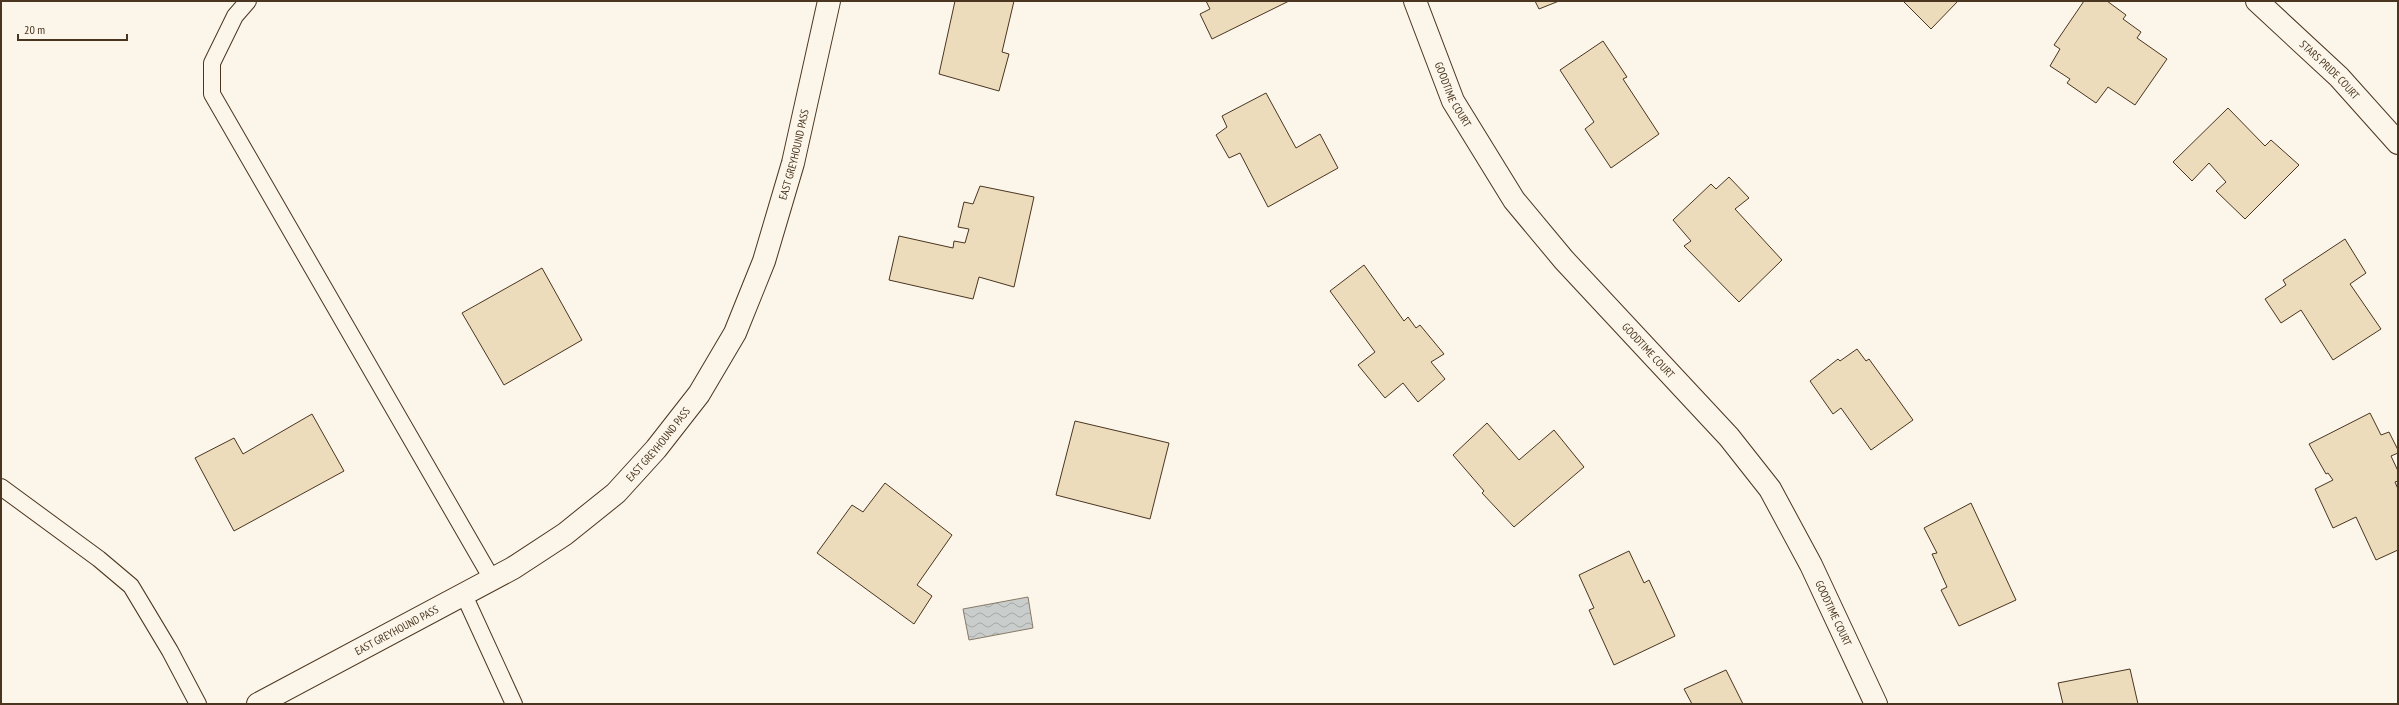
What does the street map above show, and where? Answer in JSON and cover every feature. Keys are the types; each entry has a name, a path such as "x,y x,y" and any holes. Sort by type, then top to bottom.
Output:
{"street":[{"name":"EAST GREYHOUND PASS","path":"258,704 513,568 565,534 616,493 656,450 699,394 731,340 764,261 793,163 829,1"},
{"name":"GOODTIME COURT","path":"1415,1 1453,101 1514,200 1564,260 1729,437 1770,489 1811,565 1876,704"},
{"name":"STARS PRIDE COURT","path":"2257,1 2268,9 2339,77 2398,143"}],"lane":[{"path":"248,1 235,16 212,63 212,94 492,579"},
{"path":"1,487 99,559 131,586 170,651 198,704"},
{"path":"464,594 514,704"}],"water":[{"path":"1028,597 1033,628 969,640 963,609"}],"building":[{"path":"955,1 1014,1 1002,52 1009,54 999,91 939,74"},
{"path":"1206,1 1289,1 1212,39 1200,14 1210,9"},
{"path":"1535,1 1559,1 1539,9"},
{"path":"1903,1 1958,1 1931,29"},
{"path":"2084,1 2107,1 2126,15 2123,19 2141,32 2137,38 2167,59 2135,105 2108,87 2096,103 2067,83 2070,79 2050,66 2060,49 2054,45"},
{"path":"1603,41 1627,77 1623,79 1659,134 1611,168 1585,129 1594,122 1560,70"},
{"path":"1266,93 1296,148 1320,134 1338,168 1268,207 1240,153 1229,158 1216,135 1227,127 1222,116"},
{"path":"2228,108 2265,146 2271,140 2299,165 2245,219 2216,191 2226,182 2209,163 2192,181 2173,162"},
{"path":"1729,177 1749,198 1735,209 1782,260 1739,302 1684,246 1691,241 1673,220 1711,184 1716,189"},
{"path":"980,186 1034,197 1014,287 979,277 973,299 889,280 899,236 953,248 954,241 965,243 969,229 958,227 964,202 973,204"},
{"path":"2345,239 2366,273 2350,284 2381,329 2333,360 2301,310 2281,323 2265,299 2286,285 2283,280"},
{"path":"1364,265 1404,321 1408,317 1416,328 1420,325 1444,354 1431,362 1445,379 1418,402 1403,383 1385,398 1358,365 1375,352 1330,291"},
{"path":"542,268 582,340 504,385 462,313"},
{"path":"1857,349 1866,361 1869,359 1913,420 1871,450 1841,408 1833,414 1810,381 1838,359 1840,361"},
{"path":"2370,413 2381,435 2389,432 2398,450 2398,453 2391,456 2398,471 2398,481 2395,482 2398,489 2398,550 2376,560 2356,517 2333,528 2315,489 2333,480 2328,473 2326,474 2309,444"},
{"path":"312,414 344,471 234,531 195,458 234,438 243,454"},
{"path":"1075,421 1169,443 1150,519 1056,495"},
{"path":"1487,423 1519,460 1554,430 1584,467 1514,527 1482,493 1484,491 1453,455"},
{"path":"885,483 952,535 917,585 932,596 914,624 817,553 852,505 863,512"},
{"path":"1971,503 2016,600 1959,626 1941,590 1947,587 1932,554 1937,553 1924,528"},
{"path":"1629,551 1644,583 1649,580 1675,636 1614,665 1589,610 1594,608 1579,575"},
{"path":"2130,669 2138,704 2063,704 2058,683"},
{"path":"1726,670 1743,704 1692,704 1684,689"}]}
